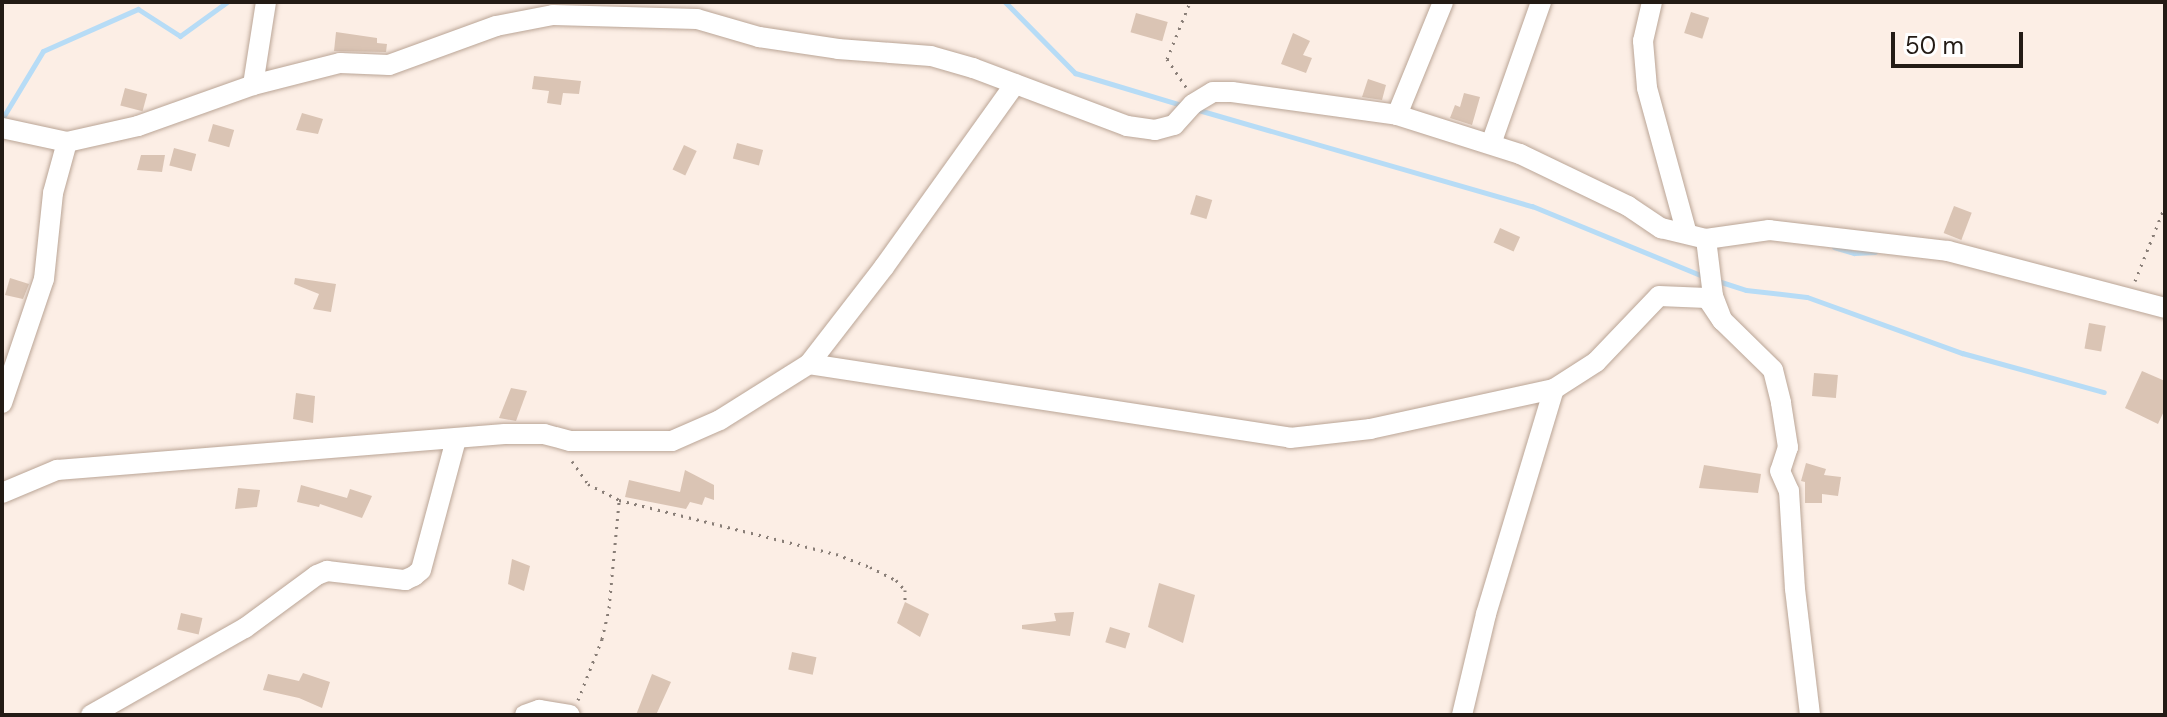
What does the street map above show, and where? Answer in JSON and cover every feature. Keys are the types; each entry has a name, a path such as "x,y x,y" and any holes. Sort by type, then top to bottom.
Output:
{"street":[{"path":"253,85 266,2"},
{"path":"1397,115 1443,2"},
{"path":"1491,144 1541,2"},
{"path":"1652,2 1643,41 1647,88 1722,320"},
{"path":"2,128 67,142 138,126 253,85 340,63 389,65 496,26 553,15 697,19 759,37 931,56 1127,126 1155,130 1174,125 1191,106 1213,92 1397,115 1520,154 1616,200 1661,228 1697,236 1769,230 1948,251 2165,308"},
{"path":"2,493 57,470 505,434 544,434 570,441 672,441 720,420 809,364 884,267 1015,84"},
{"path":"2,403 44,279 53,193 67,142"},
{"path":"809,364 1290,438 1370,429 1554,389 1596,362 1659,296 1707,298 1722,320 1773,370 1788,447 1780,471 1789,491 1795,589 1810,715"},
{"path":"1462,715 1486,614 1554,389"},
{"path":"91,715 245,628 317,575 327,571 405,580 414,576 421,570 456,439"},
{"path":"525,715 539,710 574,709"}],"path":[{"path":"1190,2 1167,59 1191,106"},
{"path":"2129,300 2165,206"},
{"path":"570,441 572,466 588,484 619,500 836,554 896,580 905,590 905,602"},
{"path":"574,709 602,639 609,608 619,500"}],"building":[{"path":"1691,12 1709,18 1702,39 1684,33"},
{"path":"1136,13 1168,22 1162,41 1130,32"},
{"path":"336,32 377,38 377,43 387,44 386,52 334,51"},
{"path":"1293,33 1310,41 1303,55 1312,58 1306,73 1281,64"},
{"path":"534,76 581,81 579,94 563,93 561,105 547,103 549,91 532,89"},
{"path":"1368,79 1386,85 1382,100 1362,97"},
{"path":"125,88 147,94 143,111 120,105"},
{"path":"1464,93 1480,97 1472,125 1450,118 1455,105 1460,107"},
{"path":"302,113 323,119 318,134 296,130"},
{"path":"213,124 234,130 229,147 208,141"},
{"path":"737,143 763,150 759,165 733,158"},
{"path":"684,145 697,151 685,175 673,169"},
{"path":"174,148 196,154 192,171 169,165"},
{"path":"141,155 165,155 162,172 137,170"},
{"path":"1196,195 1212,200 1206,219 1190,214"},
{"path":"1954,206 1972,213 1961,240 1944,233"},
{"path":"1500,228 1520,237 1514,252 1493,243"},
{"path":"10,278 29,284 23,299 5,295"},
{"path":"295,278 336,284 331,312 313,309 319,294 294,284"},
{"path":"2089,323 2106,326 2101,352 2084,349"},
{"path":"2142,371 2165,381 2165,409 2158,424 2125,408"},
{"path":"1814,373 1838,375 1836,398 1812,396"},
{"path":"511,388 527,391 516,421 499,418"},
{"path":"296,393 315,396 313,423 293,419"},
{"path":"1806,463 1826,469 1824,475 1841,477 1838,496 1822,494 1822,503 1805,503 1805,482 1801,481"},
{"path":"1704,465 1761,474 1758,493 1699,488"},
{"path":"685,470 714,485 714,500 705,497 702,505 690,502 686,509 625,497 629,480 680,492"},
{"path":"301,485 347,498 350,489 372,496 362,518 320,504 319,507 297,502"},
{"path":"238,488 260,490 257,507 235,509"},
{"path":"512,559 530,566 524,591 508,584"},
{"path":"1159,583 1195,595 1183,643 1148,627"},
{"path":"905,602 929,614 920,637 897,623"},
{"path":"1074,612 1070,636 1022,629 1022,625 1056,621 1054,613"},
{"path":"181,613 202,618 199,635 177,630"},
{"path":"1110,627 1130,633 1125,648 1105,642"},
{"path":"792,652 816,657 813,675 788,670"},
{"path":"303,673 330,682 322,708 299,698 263,690 268,674 299,681"},
{"path":"652,674 671,682 656,715 636,715"}],"waterway":[{"path":"2,119 43,51 138,9 180,36 227,2"},
{"path":"1005,2 1075,73 1185,106"},
{"path":"1195,109 1532,206 1705,277"},
{"path":"1834,247 1854,253 1875,252"},
{"path":"1718,281 1746,290 1807,297 1962,353 2104,392"}]}
